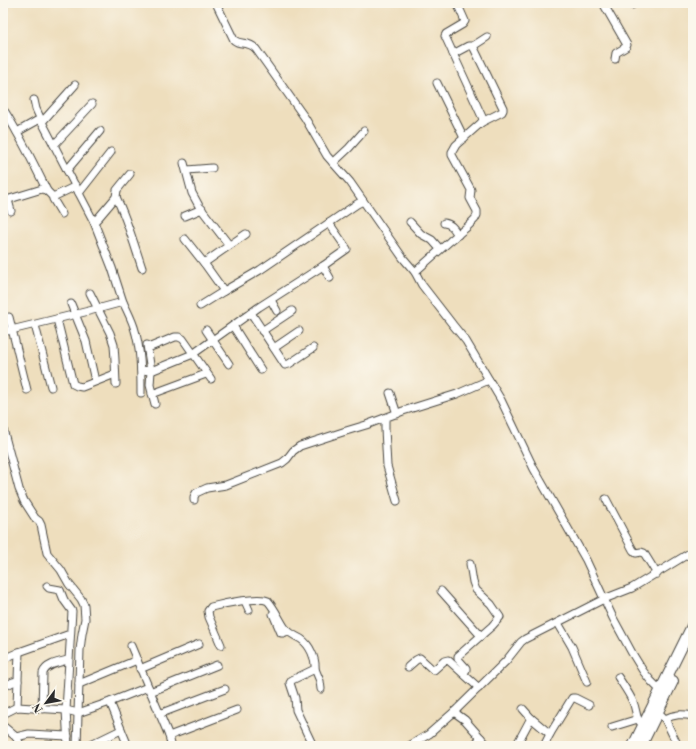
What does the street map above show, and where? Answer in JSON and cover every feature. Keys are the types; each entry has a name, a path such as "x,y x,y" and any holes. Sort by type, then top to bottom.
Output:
{"highway":[{"path":"633,746 640,722 660,690 693,624"},
{"path":"641,746 661,715 693,640"}],"street":[{"path":"216,3 234,40 236,42 249,44 256,49 294,102 327,156 350,182 403,258 415,272 422,285 466,341 501,400 534,470 586,560 613,618 643,671 660,690"},
{"path":"457,3 465,21 445,36 484,117 482,122"},
{"path":"603,3 627,44 626,47 616,53 615,59"},
{"path":"453,54 468,46 473,46 487,37"},
{"path":"415,272 467,227 477,215 477,211 470,198 471,190 452,155 452,152 453,148 482,122 502,112 503,109 473,46"},
{"path":"437,83 464,138"},
{"path":"17,132 41,120 75,85"},
{"path":"34,100 41,120 94,222 112,268 123,302 130,317 140,355 141,393"},
{"path":"54,145 92,104"},
{"path":"5,112 17,132 47,191 53,198 62,214"},
{"path":"67,170 100,131"},
{"path":"333,163 364,131"},
{"path":"53,198 77,190 111,152"},
{"path":"184,163 192,193 229,245"},
{"path":"187,170 212,168"},
{"path":"94,222 116,196 117,190 130,174"},
{"path":"11,211 6,201 42,189 47,191"},
{"path":"116,196 125,217 142,268"},
{"path":"200,306 260,270 363,201"},
{"path":"185,216 202,209"},
{"path":"410,222 421,234 432,240 440,249"},
{"path":"141,370 151,371 193,354 251,313 323,266 347,248 329,223"},
{"path":"444,223 452,226 458,235"},
{"path":"204,263 246,234"},
{"path":"185,239 224,291"},
{"path":"323,266 330,278"},
{"path":"90,293 110,333 114,345 116,384"},
{"path":"271,300 277,311"},
{"path":"3,332 123,302"},
{"path":"71,304 86,341 95,381"},
{"path":"262,331 292,311"},
{"path":"251,313 284,364 288,364 313,348"},
{"path":"9,317 26,390"},
{"path":"57,319 73,384 82,387 116,374"},
{"path":"35,324 51,387"},
{"path":"233,326 261,370"},
{"path":"206,330 229,364"},
{"path":"274,348 300,331"},
{"path":"152,394 209,376 183,339 174,337 148,346 151,371 150,385 154,404"},
{"path":"194,500 196,494 207,488 226,485 282,463 300,446 457,394 489,380"},
{"path":"390,393 396,414"},
{"path":"385,418 384,429 387,466 397,501"},
{"path":"3,432 19,489 24,501 41,525 47,553 61,570 69,584 81,599 84,606 85,619 80,650 79,684 72,711 68,746"},
{"path":"606,498 633,550 636,553 644,552 657,574"},
{"path":"410,746 436,729 506,661 521,642 604,599 632,588 693,551"},
{"path":"463,673 466,668 458,659 458,656 500,617 491,604 476,590 470,564"},
{"path":"47,586 49,588 60,590 64,600 72,611 68,660 76,746"},
{"path":"441,591 481,636"},
{"path":"221,645 209,617 209,609 211,607 261,599 268,601 288,631 308,645 316,667 315,669 320,681 321,689"},
{"path":"245,601 250,610"},
{"path":"272,613 281,633 282,634 288,631"},
{"path":"558,623 572,647 587,682"},
{"path":"3,659 70,634"},
{"path":"140,669 199,644"},
{"path":"131,646 168,736 170,745"},
{"path":"17,707 19,652"},
{"path":"408,667 420,658 434,670 444,661 448,660 479,688"},
{"path":"42,709 44,669 68,660"},
{"path":"79,684 137,660"},
{"path":"3,714 17,707 72,711 110,702 217,665"},
{"path":"313,746 296,710 296,698 290,683 292,680 315,669"},
{"path":"612,727 640,722 636,708 618,677"},
{"path":"3,686 18,681"},
{"path":"159,714 225,689"},
{"path":"544,746 572,698 588,704"},
{"path":"110,702 128,746"},
{"path":"523,709 550,734"},
{"path":"168,736 237,710"},
{"path":"454,712 465,720 488,746"},
{"path":"678,746 661,715 682,714 693,716"},
{"path":"516,746 531,718"},
{"path":"3,726 16,737 21,746"},
{"path":"88,746 121,730"},
{"path":"16,737 29,734 68,736"},
{"path":"419,746 426,740 423,738"},
{"path":"473,746 481,738"}]}
